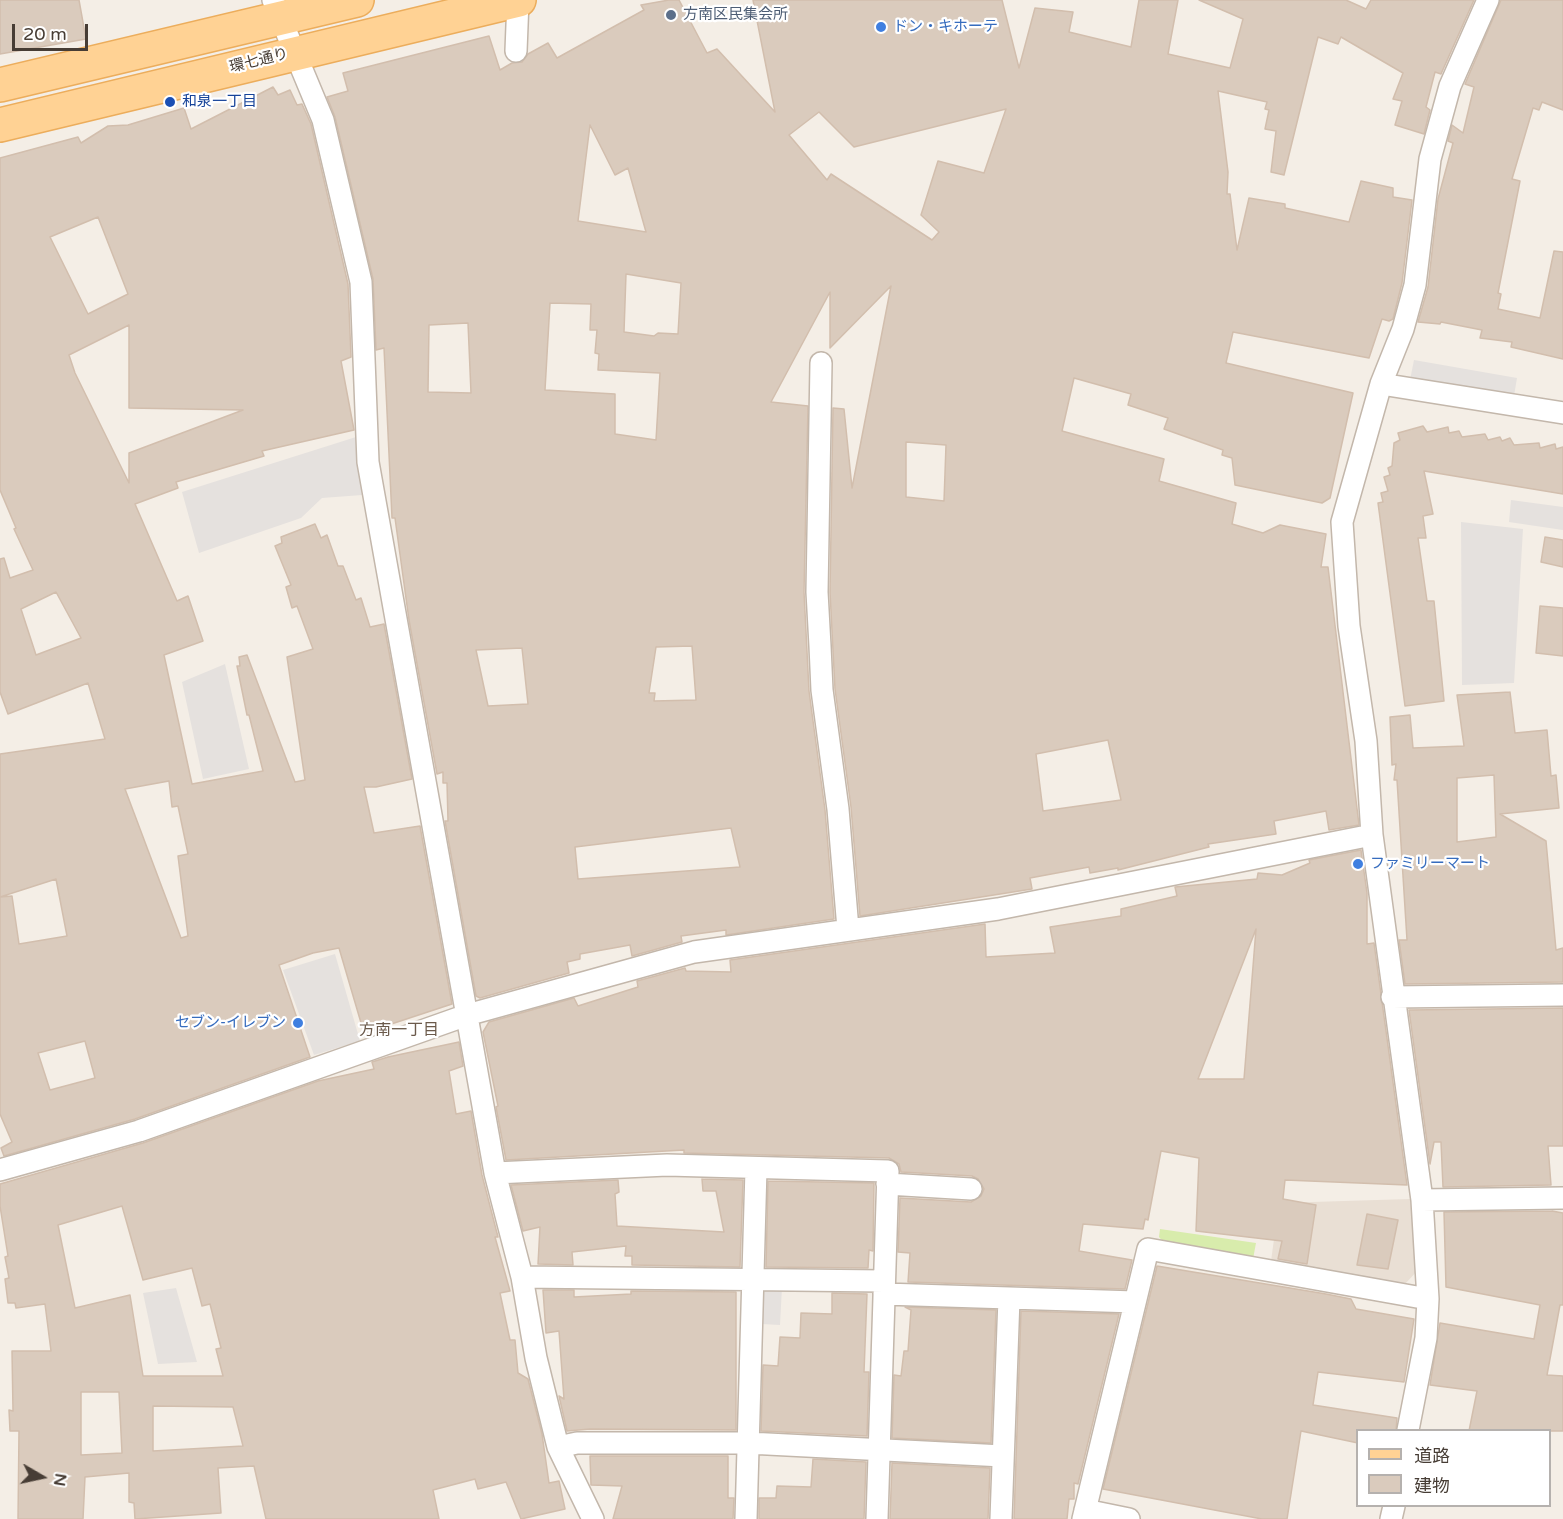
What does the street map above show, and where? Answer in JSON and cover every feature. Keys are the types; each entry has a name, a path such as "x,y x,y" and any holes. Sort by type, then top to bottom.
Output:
{"main road":[{"path":"0,86 276,9 357,0"},
{"name":"環七通り","path":"0,125 296,51 518,0"}],"street":[{"path":"516,51 518,0"},
{"path":"1408,1429 1426,1338 1428,1299 1422,1200 1392,997 1372,835 1366,741 1349,626 1342,522 1381,384 1403,329 1415,285 1430,159 1450,86 1488,0"},
{"path":"276,9 296,51 323,120 362,282 368,462 495,1173 522,1276 536,1358 558,1447 593,1519"},
{"path":"821,363 817,592 822,690 838,808 848,929"},
{"path":"1381,384 1563,413"},
{"path":"0,1170 139,1131 467,1015 694,952 998,909 1372,835"},
{"path":"1392,997 1563,995"},
{"path":"495,1173 667,1165 888,1171 877,1519"},
{"path":"746,1519 756,1169"},
{"path":"887,1184 970,1189"},
{"path":"1422,1200 1563,1198"},
{"path":"1129,1519 1084,1515 1148,1249 1428,1299"},
{"path":"522,1276 753,1279 1009,1298 1135,1302"},
{"path":"1001,1519 1009,1298"},
{"path":"558,1447 577,1443 748,1443 1003,1455"}],"shaded area":[{"path":"1414,360 1517,378 1514,396 1410,380"},
{"path":"356,437 362,495 322,498 301,518 199,553 182,492"},
{"path":"1511,500 1563,507 1563,530 1509,522"},
{"path":"1461,522 1523,529 1514,683 1462,685"},
{"path":"225,664 249,769 203,779 182,682"},
{"path":"335,954 360,1041 314,1055 283,970"},
{"path":"1410,1199 1419,1269 1405,1284 1271,1261 1279,1203"},
{"path":"764,1286 782,1287 780,1325 761,1324"},
{"path":"176,1288 197,1362 158,1364 143,1293"}],"green space":[{"path":"1160,1229 1256,1243 1253,1259 1166,1245 1159,1237"}],"building":[{"path":"0,0 79,0 86,39 0,54"},
{"path":"679,0 707,53 717,49 775,112 753,0 1002,0 1019,68 1035,8 1073,12 1069,32 1131,47 1139,0 1178,0 1168,54 1230,68 1243,19 1199,0 1346,0 1366,9 1371,0 1474,0 1441,74 1435,72 1426,107 1430,110 1424,134 1395,125 1402,101 1393,99 1403,73 1341,37 1338,44 1318,37 1284,175 1271,172 1276,131 1265,129 1269,110 1265,109 1267,102 1218,91 1228,172 1227,194 1230,194 1237,250 1249,198 1285,204 1285,208 1349,222 1361,181 1393,188 1393,197 1412,200 1402,283 1393,319 1389,321 1382,319 1369,358 1233,332 1226,363 1353,393 1330,498 1322,503 1235,485 1232,458 1222,455 1223,450 1164,429 1168,418 1128,405 1131,394 1074,378 1062,431 1164,459 1159,481 1236,503 1232,524 1263,533 1280,525 1326,534 1321,567 1328,567 1359,825 1329,830 1326,811 1274,821 1276,834 1208,844 1209,847 1118,870 1118,868 1090,873 1089,867 1030,878 1032,889 860,916 851,807 835,689 830,592 833,408 844,409 852,488 891,286 830,348 830,292 771,402 808,406 804,592 809,691 825,810 834,919 726,935 726,930 681,936 682,942 632,956 630,945 580,954 580,959 567,962 569,973 480,998 476,996 445,821 448,821 447,783 443,783 443,772 437,774 409,620 395,518 392,518 384,348 376,350 373,279 335,117 327,97 348,91 343,73 489,36 500,70 512,63 522,62 528,54 548,43 557,58 644,10 641,5","holes":["1006,109 984,173 938,161 921,215 939,232 932,240 831,174 827,180 789,135 819,112 854,147","590,125 615,175 628,168 646,232 578,221","626,274 681,283 678,334 658,333 654,336 624,332","550,303 591,304 590,330 597,330 595,353 599,354 598,370 660,373 656,440 615,434 615,394 545,390","468,323 471,393 428,392 429,325","906,442 946,445 944,501 906,497","692,646 696,700 654,701 655,693 649,693 656,647","522,648 528,704 488,706 476,650","1108,740 1121,800 1043,811 1036,754","731,828 740,867 578,879 575,847"]},
{"path":"1501,0 1563,0 1563,110 1542,102 1539,110 1533,108 1512,179 1520,181 1498,293 1501,294 1498,309 1540,318 1554,251 1563,252 1563,359 1511,347 1512,342 1480,338 1482,330 1441,322 1440,324 1418,322 1428,287 1438,199 1453,143 1448,141 1452,125 1463,133 1474,87 1465,84"},
{"path":"273,87 278,95 290,90 297,105 302,104 311,124 348,284 351,357 341,361 354,430 262,451 264,456 176,482 178,488 135,504 177,601 188,596 203,641 164,655 192,784 263,771 249,715 247,715 237,666 240,666 239,657 247,655 295,782 305,780 287,657 313,649 297,606 292,608 286,587 291,585 275,546 282,543 281,537 315,524 321,538 327,535 338,566 343,566 356,600 361,598 370,627 384,624 412,779 376,787 364,787 374,833 420,826 452,1004 364,1033 339,948 313,953 279,965 310,1057 135,1119 4,1156 1,1148 12,1142 0,1114 0,897 0,754 105,739 88,683 8,714 0,692 0,559 4,558 10,578 33,570 14,529 16,528 0,490 0,158 78,137 81,143 108,126 128,125 184,108 191,129","holes":["98,217 128,294 88,314 50,237","129,325 129,408 243,410 129,453 129,483 75,373 69,355","56,592 81,638 36,655 21,609","169,781 172,807 178,806 188,854 178,856 188,936 181,938 125,789","56,879 67,936 19,944 12,896 0,897","85,1041 95,1078 50,1090 38,1053"]},
{"path":"1423,426 1427,432 1448,427 1449,433 1459,431 1462,437 1485,434 1488,440 1500,437 1502,441 1510,438 1514,445 1539,443 1540,448 1555,444 1556,449 1563,447 1563,494 1424,471 1433,514 1423,516 1426,538 1418,538 1427,601 1434,601 1444,701 1405,706 1378,503 1383,502 1381,493 1388,491 1384,477 1390,475 1388,468 1392,466 1394,443 1400,440 1398,433"},
{"path":"1545,537 1563,540 1563,567 1541,562"},
{"path":"1540,606 1563,608 1563,656 1536,653"},
{"path":"1510,692 1515,733 1547,730 1551,776 1556,775 1559,808 1500,814 1546,841 1556,950 1563,948 1563,982 1405,984 1399,940 1407,940 1397,780 1394,780 1396,764 1392,765 1390,717 1410,715 1413,748 1464,746 1457,695","holes":["1494,775 1496,837 1457,842 1457,778"]},
{"path":"1361,850 1367,893 1367,944 1374,943 1407,1185 1285,1180 1283,1199 1316,1205 1307,1264 1278,1259 1282,1241 1196,1231 1199,1158 1161,1151 1148,1220 1145,1219 1143,1229 1083,1224 1079,1251 1132,1260 1125,1289 908,1282 910,1253 898,1252 900,1198 971,1202 981,1196 984,1189 978,1179 972,1176 901,1172 899,1164 889,1158 684,1153 684,1150 506,1160 483,1032 489,1022 574,998 578,1006 638,987 637,981 685,968 686,971 731,972 730,960 985,924 986,957 1055,953 1050,927 1121,916 1121,909 1177,896 1175,887 1257,879 1258,873 1282,875 1310,863 1309,860","holes":["1256,929 1244,1079 1198,1079"]},
{"path":"1563,1008 1563,1146 1548,1146 1551,1185 1443,1187 1441,1142 1434,1142 1430,1164 1409,1010"},
{"path":"459,1042 463,1066 449,1071 456,1114 471,1111 482,1175 498,1237 495,1237 510,1291 500,1293 510,1340 515,1340 518,1373 528,1379 542,1434 549,1483 559,1481 565,1509 521,1519 506,1482 478,1489 475,1479 433,1490 439,1519 266,1519 254,1466 218,1468 221,1513 135,1519 134,1503 129,1502 129,1473 85,1477 83,1519 18,1519 19,1431 10,1431 9,1410 13,1411 12,1351 51,1351 45,1304 16,1308 15,1303 8,1303 5,1279 9,1278 5,1257 8,1256 0,1206 0,1184 143,1143 318,1081 374,1069 372,1062","holes":["122,1206 143,1280 192,1268 202,1306 210,1304 221,1348 216,1349 223,1376 143,1376 130,1295 75,1308 58,1225","81,1392 119,1392 122,1453 81,1455","153,1406 233,1407 243,1446 153,1451"]},
{"path":"702,1179 743,1180 740,1267 632,1265 632,1256 625,1256 626,1246 572,1252 573,1265 538,1264 540,1227 523,1231 511,1185 618,1180 619,1192 615,1194 617,1226 724,1232 716,1191 703,1191"},
{"path":"768,1181 874,1183 873,1251 869,1250 868,1268 766,1267"},
{"path":"1552,1211 1563,1213 1563,1305 1560,1305 1547,1375 1563,1376 1563,1431 1469,1429 1477,1391 1430,1385 1440,1323 1534,1339 1540,1305 1446,1287 1444,1212"},
{"path":"1367,1214 1398,1220 1388,1269 1357,1265"},
{"path":"1157,1266 1351,1299 1356,1309 1414,1319 1404,1382 1318,1372 1313,1405 1397,1418 1396,1429 1356,1429 1356,1443 1301,1431 1287,1519 1262,1519 1103,1489"},
{"path":"543,1290 574,1290 574,1297 631,1294 631,1291 736,1292 736,1430 590,1429 567,1431 559,1396 564,1399 559,1331 546,1333"},
{"path":"832,1293 867,1294 864,1372 869,1372 867,1436 761,1431 763,1365 778,1366 780,1337 800,1338 801,1313 832,1314"},
{"path":"905,1307 996,1310 991,1443 892,1438 894,1375 901,1376 904,1351 908,1351 911,1310"},
{"path":"1021,1311 1119,1314 1078,1484 1074,1483 1074,1499 1069,1499 1067,1519 1014,1519"},
{"path":"590,1456 728,1456 728,1498 734,1498 733,1519 613,1519 622,1486 591,1485"},
{"path":"813,1459 866,1462 864,1519 759,1519 759,1498 776,1498 777,1486 811,1487"},
{"path":"892,1463 990,1468 988,1519 890,1519"}],"place":[{"name":"方南区民集会所","path":"671,15"},
{"name":"ドン・キホーテ","path":"881,27"},
{"name":"和泉一丁目","path":"170,102"},
{"name":"ファミリーマート","path":"1358,864"},
{"name":"セブン-イレブン","path":"298,1023"}],"district":[{"name":"方南一丁目","path":"399,1031"}]}
